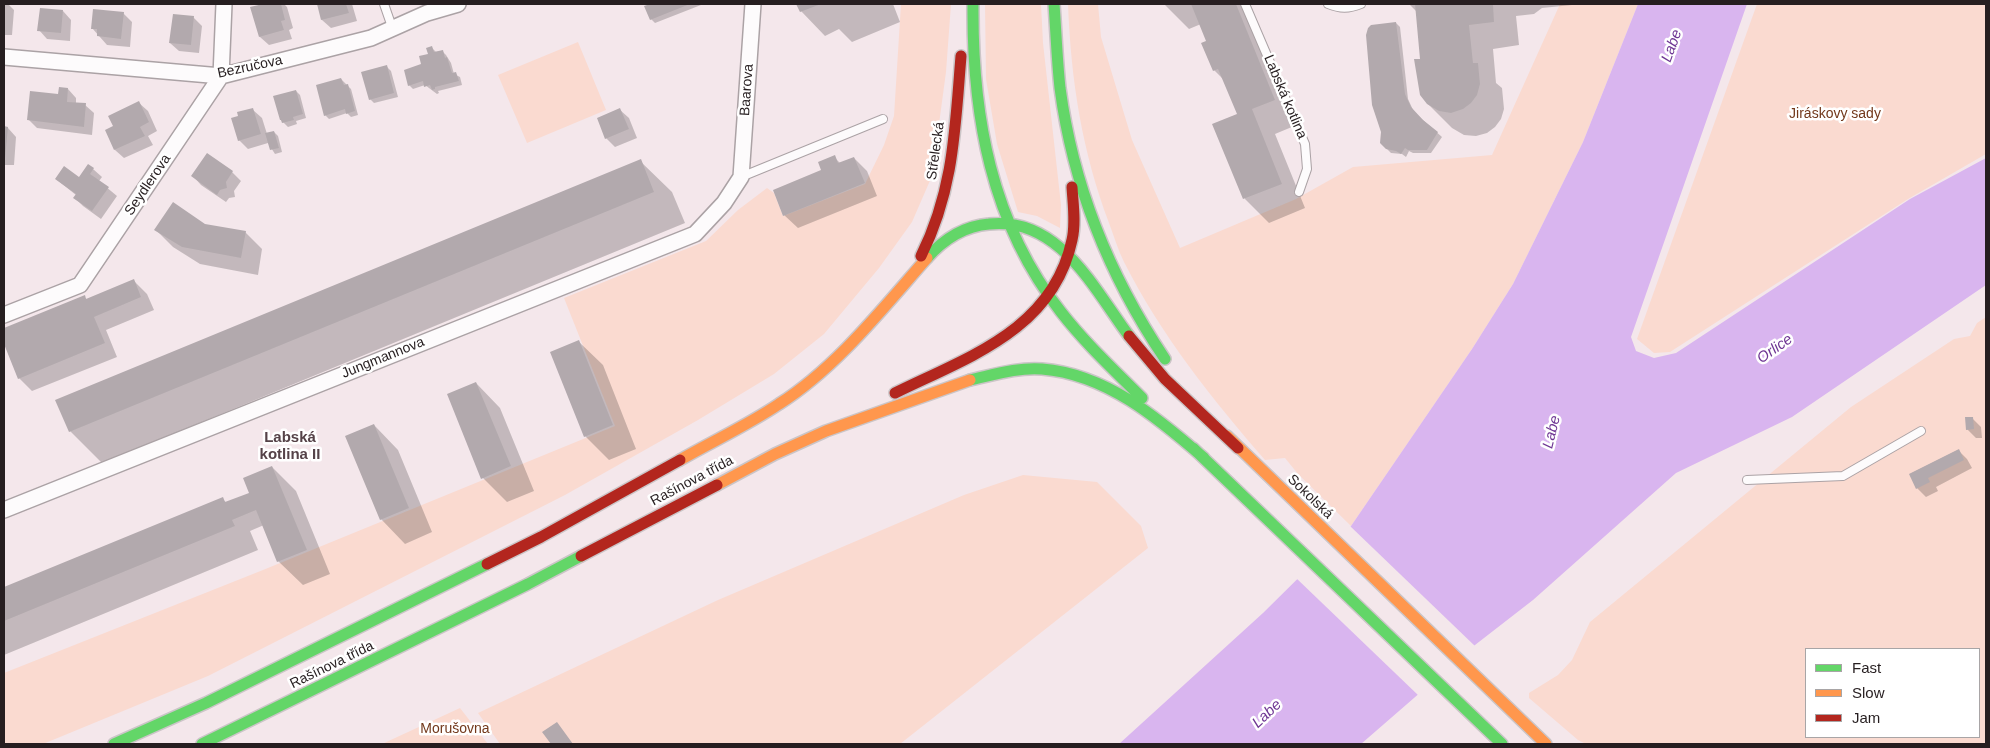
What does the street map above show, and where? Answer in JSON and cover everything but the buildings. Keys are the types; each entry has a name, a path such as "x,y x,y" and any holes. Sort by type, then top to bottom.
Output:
{"main road":[{"name":"Střelecká","path":"898,291 927,246 941,210 949,173 962,47 969,4"},
{"path":"973,4 974,76 981,131 989,166 1009,224 1050,297 1098,354 1280,532 1502,744"},
{"path":"826,431 1006,335 1034,315 1050,297 1062,275 1073,240 1074,210 1054,4"},
{"name":"Sokolská","path":"1062,98 1068,132 1086,203 1099,235 1125,294 1143,325 1175,372 1238,448 1546,744"},
{"path":"898,291 923,261 950,237 966,229 980,225 1009,224 1034,230 1048,237 1069,255 1153,366 1200,414 1238,448"},
{"name":"Rašínova třída","path":"114,744 206,703 541,537 780,404 824,369 862,332 898,291"},
{"name":"Rašínova třída","path":"202,744 519,588 767,459 826,431 962,382 1005,372 1042,369 1074,374 1111,390 1148,412 1204,458"}],"street":[{"path":"221,76 224,4"},
{"name":"Bezručova","path":"4,57 221,76 371,38 426,12 458,4"},
{"name":"Baarova","path":"741,177 753,4"},
{"name":"Seydlerova","path":"4,315 80,285 221,76"},
{"name":"Jungmannova","path":"4,510 695,234 724,203 741,177"}],"lane":[{"path":"384,4 392,27"},
{"name":"Labská kotlina","path":"1245,4 1305,144 1307,168 1299,192"},
{"path":"1328,4 1339,8 1353,8 1361,4"},
{"path":"741,177 883,119"},
{"path":"1747,480 1843,476 1921,431"}],"green space":[{"path":"901,4 951,4 946,72 932,176 912,222 879,268 824,334 774,374 698,420 565,495 208,676 43,744 4,744 4,673 263,570 615,426 564,298 706,241 738,210 767,188 774,193 783,216 865,184 884,145 894,116"},
{"path":"985,4 1041,4 1043,43 1061,205 1060,228 1037,216 1018,212 997,144 986,79"},
{"path":"1068,4 1098,4 1101,37 1132,140 1180,248 1296,199 1353,167 1492,155 1560,4 1638,4 1583,142 1513,284 1472,349 1351,526 1298,474 1285,458 1265,460 1188,366 1154,315 1124,262 1100,196 1085,142 1075,88"},
{"name":"Jiráskovy sady","path":"1757,4 1986,4 1986,154 1908,199 1670,352 1654,353 1637,339"},
{"path":"578,42 606,110 527,143 498,75"},
{"path":"1986,317 1986,744 1586,744 1578,740 1529,698 1529,693 1558,675 1572,660 1590,622 1851,407 1954,339 1970,336 1977,323"},
{"path":"1023,475 1097,482 1141,526 1148,548 900,744 500,744 478,713 718,600 964,495"},
{"name":"Morušovna","path":"460,708 488,744 382,744"}],"water":[{"path":"1638,4 1747,4 1631,337 1636,351 1654,358 1676,353 1910,199 1986,158 1986,285 1792,417 1676,473 1533,600 1475,645 1361,744 1119,744 1263,613 1351,526 1472,349 1513,284 1583,142"}],"pier":[{"path":"1349,525 1476,647 1419,696 1295,577"}],"traffic: fast":[{"path":"973,4 976,86 990,166 1002,205 1018,242 1037,278 1061,312 1090,345 1142,398"},
{"path":"1054,4 1060,88 1074,160 1084,195 1111,263 1127,296 1165,359"},
{"path":"927,258 940,245 955,235 980,225 1014,225 1035,232 1055,244 1072,259 1088,278 1129,336"},
{"path":"970,380 1024,369 1042,369 1088,379 1130,400 1204,458"},
{"path":"1193,448 1502,744"},
{"path":"202,744 528,584 581,556"},
{"path":"114,744 206,703 487,564"}],"traffic: slow":[{"path":"680,460 755,419 779,404 820,373 876,317 927,258"},
{"path":"717,485 775,454 826,431 970,380"},
{"path":"1227,436 1546,744"}],"traffic: jam":[{"path":"921,256 932,231 947,183 954,134 961,56"},
{"path":"895,393 951,367 1004,337 1027,318 1047,297 1062,271 1072,240 1074,220 1072,187"},
{"path":"1129,336 1165,379 1238,448"},
{"path":"487,564 541,537 680,460"},
{"path":"581,556 717,485"}],"district":[{"name":"Labská kotlina II","path":"290,446"}],"water label":[{"name":"Labe","path":"1672,46"},
{"name":"Orlice","path":"1775,349"},
{"name":"Labe","path":"1552,432"},
{"name":"Labe","path":"1267,714"}]}
